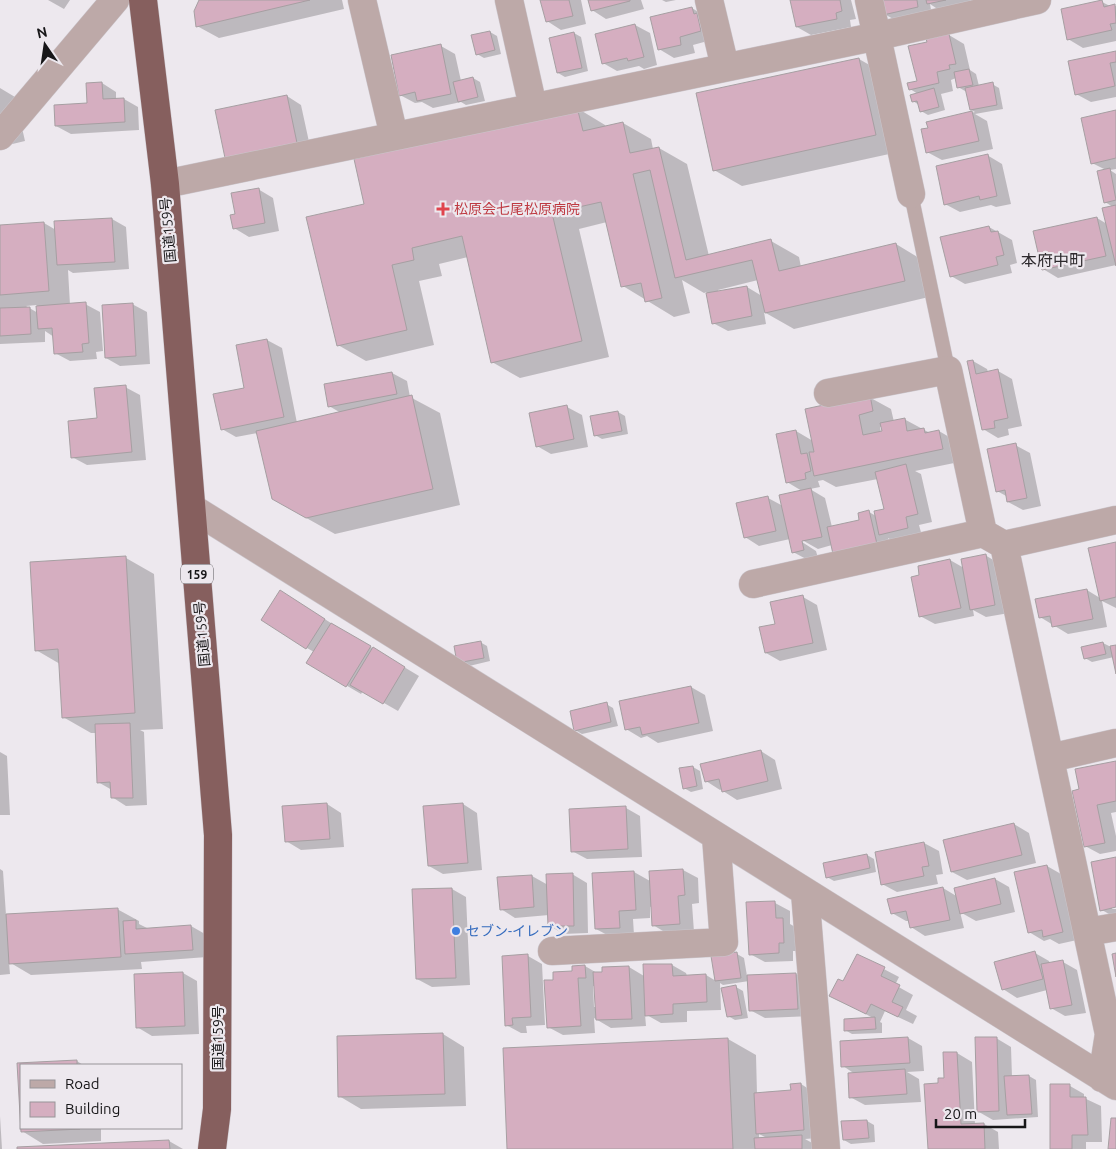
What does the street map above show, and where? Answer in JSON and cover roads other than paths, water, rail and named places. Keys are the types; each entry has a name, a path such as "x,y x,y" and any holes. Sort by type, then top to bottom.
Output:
{"highway":[{"name":"国道159号","path":"143,0 164,184 218,835 218,1109 212,1149"}],"street":[{"path":"0,136 114,0"},
{"path":"362,0 394,136"},
{"path":"509,0 533,107"},
{"path":"709,0 725,68"},
{"path":"869,0 911,194"},
{"path":"164,184 878,36 1037,0"},
{"path":"192,508 1109,1082 1112,1034 1087,932 1050,758 994,539 948,370 828,393"},
{"path":"753,584 994,539 1116,520"},
{"path":"1050,758 1116,743"},
{"path":"552,951 724,942 716,836"},
{"path":"806,892 826,1149"},
{"path":"1087,932 1116,927"}],"lane":[{"path":"911,194 948,370"}],"place":[{"name":"松原会七尾松原病院","path":"443,209"},
{"name":"セブン-イレブン","path":"456,931"}],"district":[{"name":"本府中町","path":"1053,260"}]}
